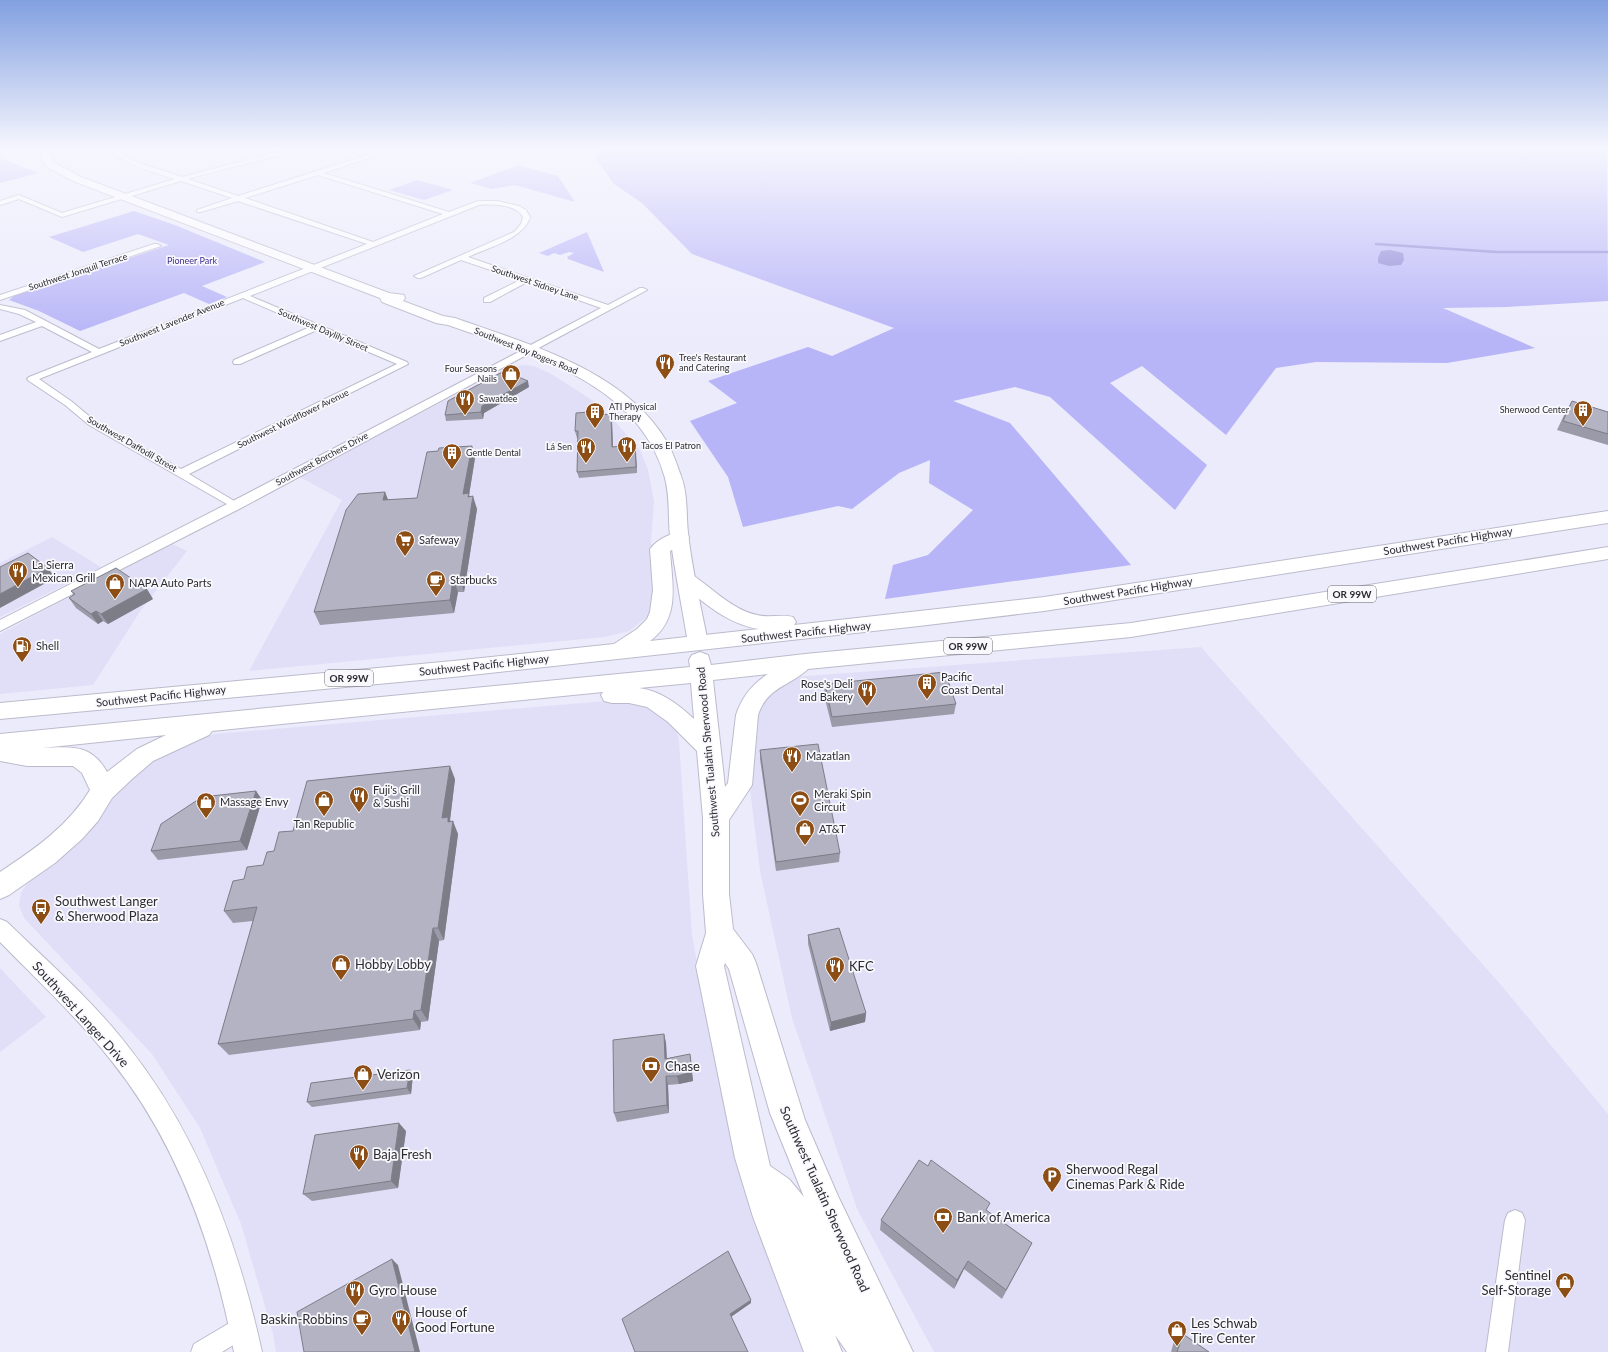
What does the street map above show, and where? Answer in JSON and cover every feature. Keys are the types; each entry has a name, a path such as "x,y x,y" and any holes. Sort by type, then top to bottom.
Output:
{"highway":[{"name":"Southwest Pacific Highway","path":"0,711 446,670 1044,604 1608,517"},
{"path":"619,651 653,627 657,621 661,613 663,601 660,549 680,537"},
{"name":"OR 99W","path":"0,743 1131,630 1608,553"},
{"path":"687,580 729,610 747,620 765,623 791,622 884,610 919,619"},
{"name":"Southwest Tualatin Sherwood Road","path":"698,643 716,818 716,894 720,933 710,966 751,1158 770,1217 823,1352"},
{"path":"716,818 740,785 749,704 758,692 805,662"},
{"path":"446,699 465,709 617,695 641,695 659,702 708,747"},
{"path":"0,888 46,855 73,832 89,814 103,791 123,772 144,756 218,721"},
{"path":"0,752 30,757 64,755 86,761 93,767 97,774 103,791"},
{"name":"Southwest Tualatin Sherwood Road","path":"720,933 742,963 791,1126 826,1208 894,1352"},
{"path":"757,1177 777,1191 795,1212 821,1272 847,1321 870,1352"}],"main road":[{"name":"Southwest Roy Rogers Road","path":"163,212 386,296 387,299 441,320 450,321 528,350 574,370 598,383 626,404 647,424 663,451 674,477 678,496 680,537 698,643"}],"street":[{"path":"55,212 62,215 72,212"},
{"path":"280,212 373,244"},
{"path":"443,212 449,214"},
{"name":"Southwest Lavender Avenue","path":"32,379 454,212"},
{"name":"Southwest Lavender Avenue","path":"461,257 516,233 526,224 527,218 524,212"},
{"name":"Southwest Jonquil Terrace","path":"0,298 157,246"},
{"path":"418,276 461,257"},
{"name":"Southwest Sidney Lane","path":"461,257 608,308"},
{"path":"487,300 526,280"},
{"name":"Southwest Borchers Drive","path":"0,626 236,505 643,290"},
{"name":"Southwest Daylily Street","path":"242,295 404,364"},
{"path":"0,307 22,312 98,352"},
{"path":"0,338 42,323"},
{"path":"237,362 316,327"},
{"name":"Southwest Windflower Avenue","path":"182,473 404,364"},
{"name":"Southwest Daffodil Street","path":"32,379 68,403 92,423 236,505"},
{"name":"Southwest Langer Drive","path":"0,928 108,1039 152,1097 177,1144 203,1200 222,1250 244,1326 248,1352"},
{"path":"1498,1352 1515,1220"},
{"path":"202,1352 244,1326"}],"shaded area":[{"path":"1390,250 1403,253 1404,260 1401,265 1389,266 1378,263 1378,258 1381,251"},
{"path":"523,365 534,366 553,375 592,400 613,419 641,452 648,470 654,501 651,541 654,608 652,613 629,631 605,637 249,671 342,500 298,476 508,368"},
{"path":"52,537 101,567 0,617 0,563"},
{"path":"170,543 187,551 141,610 93,685 0,694 0,634"},
{"path":"1201,647 1501,985 1608,1114 1608,1352 934,1352 857,1209 792,1018 760,871 746,756 747,699 792,677"},
{"path":"618,700 655,707 676,728 679,741 692,935 708,1024 814,1352 276,1352 273,1334 241,1224 200,1128 152,1054 24,918 19,905 21,893 29,881 89,829 122,785 136,770 193,739 215,734"},
{"path":"0,968 46,1017 0,1052"}],"green space":[{"name":"Pioneer Park","path":"130,212 137,212 175,225 265,262 202,286 227,297 209,304 184,293 80,331 39,311 9,300 14,296 169,245 138,234 83,252 49,237"},
{"path":"651,212 1607,212 1608,301 1506,307 1443,308 1535,348 1447,363 1316,362 1276,368 1226,435 1142,366 1110,383 1207,465 1175,510 1050,397 1015,387 953,401 1010,423 1131,565 885,599 893,565 928,555 973,510 929,483 930,460 899,473 852,509 838,506 743,527 728,477 690,421 737,403 708,381 808,347 832,356 894,328 692,254"},
{"path":"587,232 604,272 568,259 567,257 574,253 569,252 560,255 554,253 548,256 539,253"}],"building":[{"path":"504,371 528,381 482,406 481,412 445,415 448,401"},
{"path":"1572,401 1608,412 1608,434 1563,421"},
{"path":"589,412 589,416 611,414 612,447 635,445 636,467 577,472 578,431 575,431 576,413"},
{"name":"Safeway","path":"472,446 463,494 469,493 468,497 473,496 460,578 453,579 450,600 314,612 346,510 358,494 385,492 383,500 417,498 427,452 438,451 439,448"},
{"path":"28,553 48,568 0,594 0,567"},
{"path":"116,568 147,589 101,614 96,611 91,614 69,598 75,594 71,591"},
{"path":"945,672 956,704 832,717 825,684"},
{"path":"818,744 840,853 776,862 760,750"},
{"name":"Hobby Lobby","path":"450,766 442,818 448,817 448,822 453,821 438,928 433,928 421,1010 414,1011 413,1019 218,1044 257,907 224,911 233,881 244,879 247,867 263,865 267,852 274,851 279,832 293,831 307,781"},
{"path":"256,791 240,841 151,851 161,824 202,797"},
{"name":"KFC","path":"839,928 866,1013 831,1022 808,935"},
{"name":"Chase","path":"664,1034 665,1059 690,1054 692,1072 677,1076 666,1076 667,1105 614,1113 613,1040"},
{"name":"Verizon","path":"410,1070 407,1088 307,1102 311,1083"},
{"name":"Baja Fresh","path":"399,1123 391,1181 303,1194 315,1135"},
{"name":"Bank of America","path":"919,1160 928,1166 931,1160 990,1203 986,1210 1032,1243 1006,1290 968,1261 957,1280 881,1220"},
{"path":"728,1251 751,1300 730,1314 748,1352 635,1352 622,1319"},
{"path":"392,1259 415,1352 304,1352 297,1312"},
{"path":"1183,1334 1209,1352 1177,1352"}],"waterway":[{"path":"1376,244 1497,252 1608,252"}],"place":[{"name":"Tree's Restaurant and Catering","path":"665,380"},
{"name":"Four Seasons Nails","path":"511,391"},
{"name":"Sawatdee","path":"465,416"},
{"name":"Sherwood Center","path":"1583,427"},
{"name":"ATI Physical Therapy","path":"595,429"},
{"name":"Tacos El Patron","path":"627,463"},
{"name":"Lá Sen","path":"586,464"},
{"name":"Gentle Dental","path":"452,470"},
{"name":"Safeway","path":"405,557"},
{"name":"La Sierra Mexican Grill","path":"18,588"},
{"name":"Starbucks","path":"436,597"},
{"name":"NAPA Auto Parts","path":"115,600"},
{"name":"Shell","path":"22,663"},
{"name":"Pacific Coast Dental","path":"927,700"},
{"name":"Rose's Deli and Bakery","path":"867,707"},
{"name":"Mazatlan","path":"792,773"},
{"name":"Fuji's Grill & Sushi","path":"359,813"},
{"name":"Tan Republic","path":"324,817"},
{"name":"Meraki Spin Circuit","path":"800,817"},
{"name":"Massage Envy","path":"206,819"},
{"name":"AT&T","path":"805,846"},
{"name":"Southwest Langer & Sherwood Plaza","path":"41,925"},
{"name":"Hobby Lobby","path":"341,981"},
{"name":"KFC","path":"835,983"},
{"name":"Chase","path":"651,1083"},
{"name":"Verizon","path":"363,1091"},
{"name":"Baja Fresh","path":"359,1171"},
{"name":"Sherwood Regal Cinemas Park & Ride","path":"1052,1193"},
{"name":"Bank of America","path":"943,1234"},
{"name":"Sentinel Self-Storage","path":"1565,1299"},
{"name":"Gyro House","path":"355,1307"},
{"name":"Baskin-Robbins","path":"362,1336"},
{"name":"House of Good Fortune","path":"401,1336"},
{"name":"Les Schwab Tire Center","path":"1177,1347"}]}
